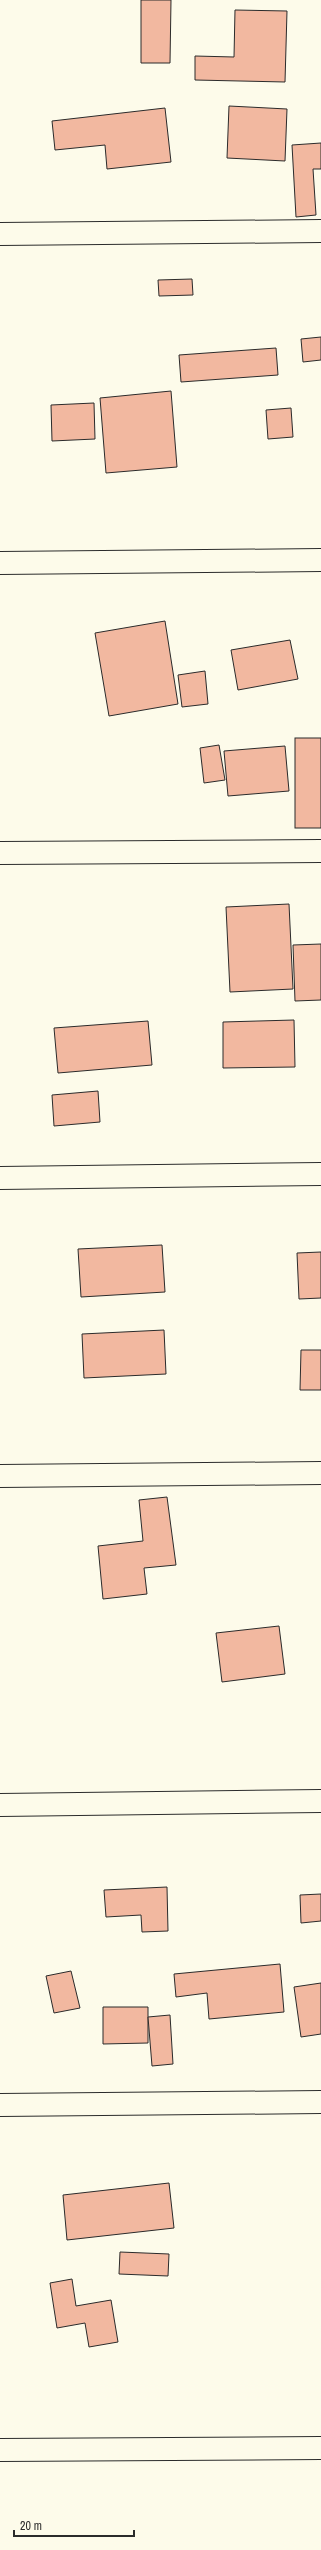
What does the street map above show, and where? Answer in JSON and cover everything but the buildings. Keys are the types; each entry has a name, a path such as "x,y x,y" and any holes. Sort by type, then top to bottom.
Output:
{"street":[{"path":"0,234 321,231"},
{"path":"0,563 321,560"},
{"path":"0,853 321,851"},
{"path":"0,1178 321,1174"},
{"path":"0,1476 321,1473"},
{"path":"0,1805 321,1801"},
{"path":"0,2106 321,2102"},
{"path":"0,2450 321,2448"}]}
